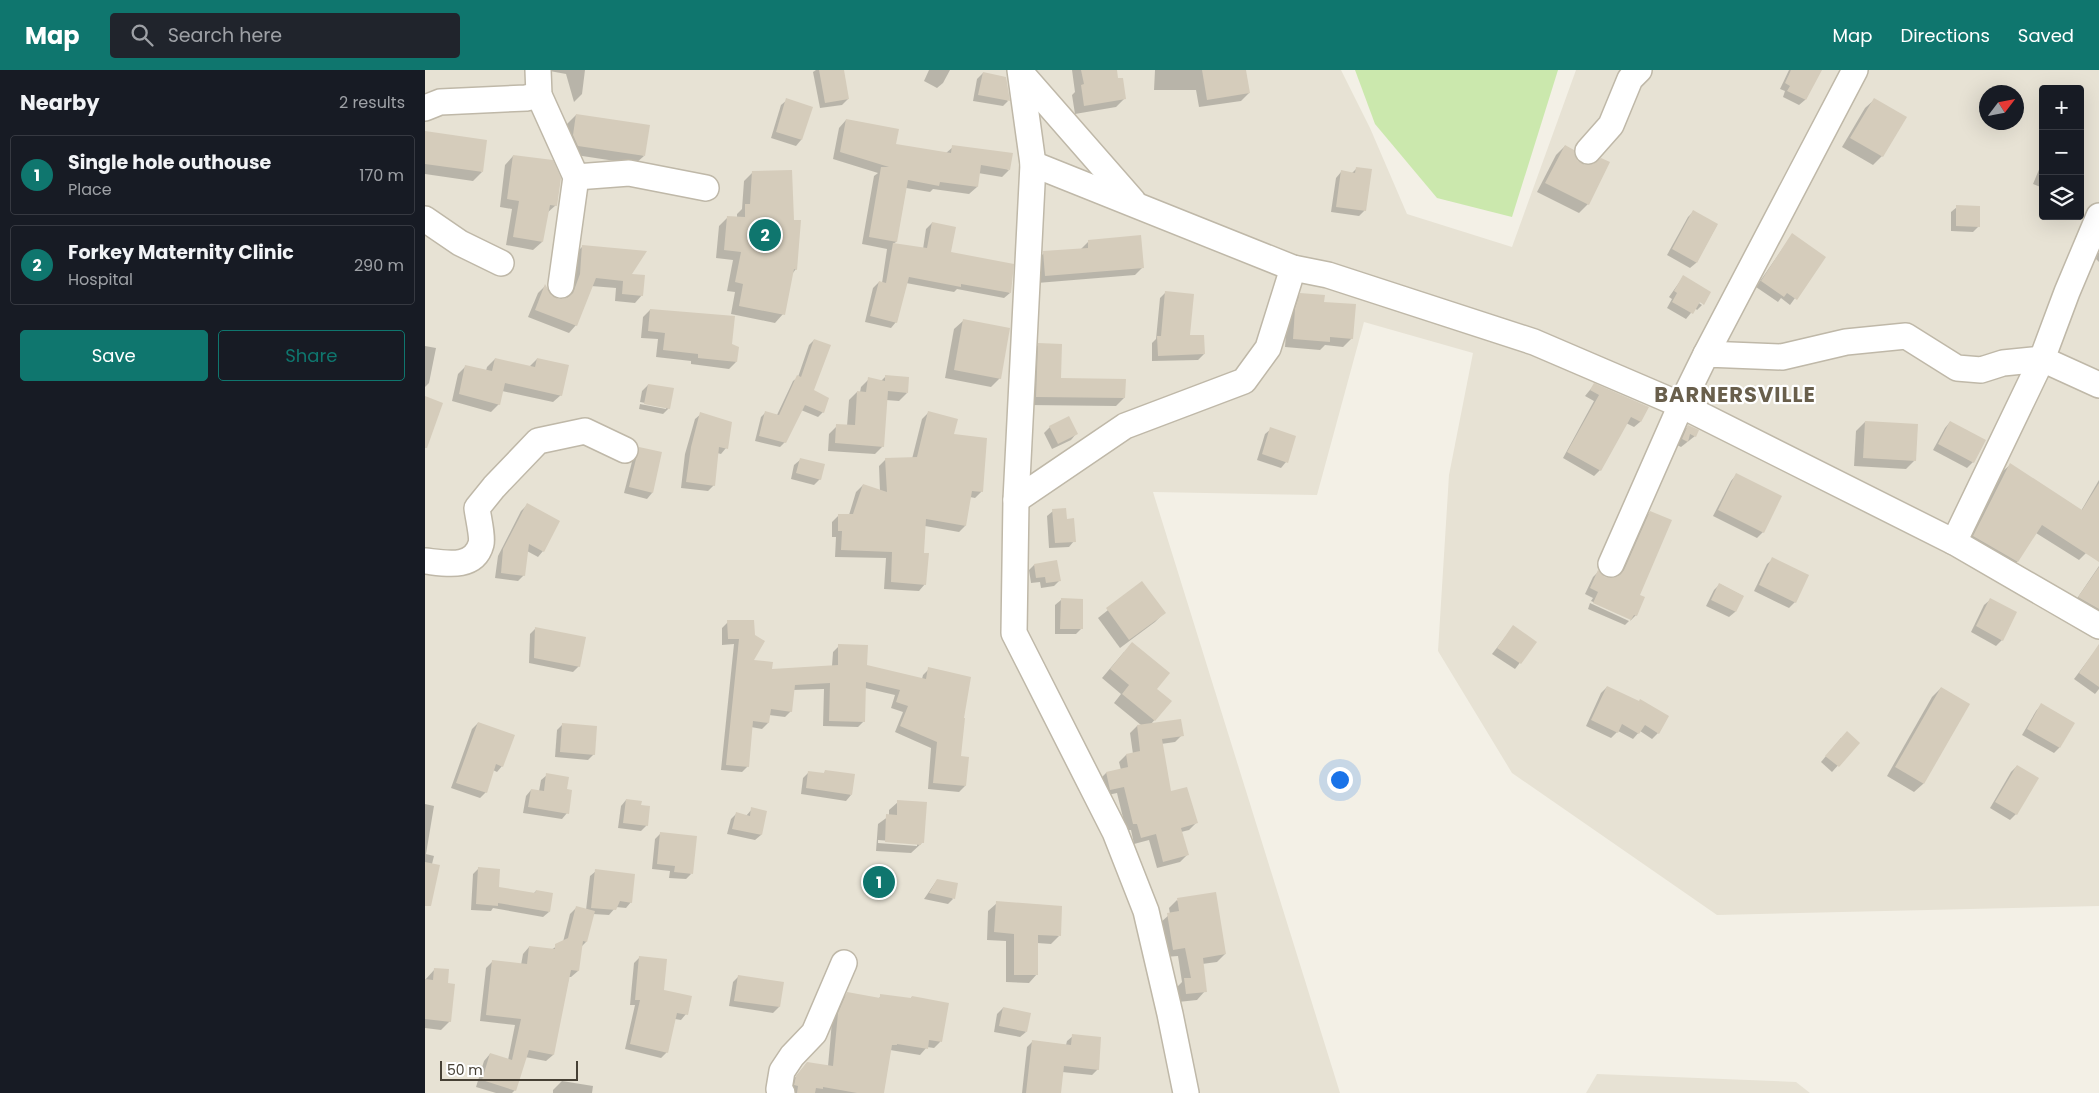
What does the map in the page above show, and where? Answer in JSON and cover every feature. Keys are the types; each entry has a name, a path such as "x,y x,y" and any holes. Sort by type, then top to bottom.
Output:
{"street":[{"path":"538,70 539,95 576,177 561,285"},
{"path":"1588,150 1611,125 1630,79 1639,70"},
{"path":"1611,564 1681,405 1706,354 1855,70"},
{"path":"1021,72 1033,164 1016,500 1014,633 1115,832 1146,911 1171,1014 1186,1093"},
{"path":"1021,72 1136,205"},
{"path":"425,108 440,102 526,98 539,95"},
{"path":"1033,164 1293,268 1328,275 1534,342 1681,405 1954,542 2099,626"},
{"path":"576,177 629,173 706,188"},
{"path":"1954,542 2042,359 2067,292 2099,216"},
{"path":"425,219 460,243 501,263"},
{"path":"1016,500 1125,426 1244,381 1268,348 1293,268"},
{"path":"1706,354 1782,358 1846,342 1906,336 1957,368 1981,370 2003,363 2042,359 2099,384"},
{"path":"425,561 458,564 472,559 481,544 477,508 494,487 538,441 585,431 625,450"},
{"path":"782,1093 779,1089 783,1071 792,1056 814,1033 844,963"}],"shaded area":[{"path":"425,70 1341,70 1370,128 1407,214 1512,247 1576,70 2099,70 2099,906 1717,915 1512,773 1438,651 1449,475 1473,353 1364,322 1317,495 1153,492 1340,1093 425,1093"},
{"path":"1597,1074 1796,1082 1810,1093 1586,1093"}],"green space":[{"path":"1355,70 1558,70 1512,217 1437,198 1375,124"}],"building":[{"path":"819,70 844,70 849,99 825,103"},
{"path":"1081,70 1117,70 1118,78 1123,78 1126,99 1084,106 1081,85 1084,84"},
{"path":"1202,70 1246,70 1250,93 1207,100"},
{"path":"1791,70 1822,70 1806,100 1787,91 1790,86 1785,83"},
{"path":"983,72 1006,77 1010,101 978,95"},
{"path":"786,98 813,107 802,140 776,132"},
{"path":"1874,98 1907,117 1883,157 1850,138"},
{"path":"576,114 650,125 645,156 578,146 573,135"},
{"path":"846,119 899,129 896,144 951,153 952,145 1013,153 1010,170 981,165 978,187 940,182 939,186 908,180 897,242 869,237 881,167 889,167 840,152"},
{"path":"425,131 487,140 483,172 425,164"},
{"path":"1565,145 1574,150 1578,161 1585,165 1593,164 1601,158 1610,162 1589,205 1545,183"},
{"path":"513,155 553,160 561,178 557,206 550,205 543,242 513,237 519,201 507,199"},
{"path":"1356,167 1372,169 1366,211 1336,207 1341,170 1355,173"},
{"path":"792,170 794,220 801,220 797,270 794,269 785,315 739,306 743,284 735,282 741,252 724,250 727,216 745,217 745,204 750,204 752,171"},
{"path":"1956,205 1980,206 1980,227 1956,226"},
{"path":"1693,210 1718,224 1697,263 1672,249"},
{"path":"932,222 956,227 951,252 1014,264 1011,293 961,284 961,287 909,277 897,323 870,316 879,281 886,283 893,243 927,248"},
{"path":"1792,233 1826,257 1797,300 1787,293 1784,297 1761,281"},
{"path":"1141,235 1144,268 1045,276 1043,251 1088,248 1088,240"},
{"path":"582,245 647,251 632,274 645,275 643,296 622,294 623,281 596,278 577,326 535,310 545,284 552,296 559,299 567,298 573,293 580,274"},
{"path":"1683,275 1711,292 1704,305 1700,302 1693,314 1672,302 1677,293 1674,291"},
{"path":"1165,291 1194,294 1190,335 1204,335 1205,354 1158,356 1157,336 1161,336"},
{"path":"1300,293 1325,295 1324,302 1356,304 1353,339 1330,337 1330,342 1293,339 1295,308"},
{"path":"650,309 735,316 732,344 739,347 737,362 698,358 698,354 663,350 665,333 648,331"},
{"path":"963,319 1010,328 1001,379 954,370"},
{"path":"814,339 831,345 814,390 829,398 824,413 805,405 786,443 759,436 765,411 779,415 797,375 801,377"},
{"path":"1038,343 1062,344 1061,378 1126,379 1125,398 1036,397"},
{"path":"495,358 535,367 537,358 569,365 562,396 505,383 500,405 459,394 465,365 492,371"},
{"path":"885,375 909,377 908,393 888,391 884,447 835,443 836,424 855,425 857,391 866,392 868,377 885,381"},
{"path":"1594,383 1649,407 1641,422 1631,417 1601,471 1567,452 1599,395 1590,390"},
{"path":"648,384 674,388 670,409 644,404"},
{"path":"425,396 443,403 427,448 425,448"},
{"path":"928,411 958,419 954,434 987,438 983,492 972,491 966,526 926,519 924,553 929,553 926,585 891,582 892,552 841,550 842,531 838,531 838,514 853,514 863,484 887,492 885,458 917,457"},
{"path":"700,412 732,422 728,449 719,447 715,486 686,482 691,447"},
{"path":"1069,416 1078,434 1058,444 1049,426"},
{"path":"1865,421 1918,424 1916,461 1863,458"},
{"path":"1950,421 1986,440 1974,463 1938,444"},
{"path":"1688,425 1699,430 1696,437 1690,434 1688,442 1682,439"},
{"path":"1270,427 1296,436 1288,463 1262,454"},
{"path":"639,447 662,452 653,493 629,487"},
{"path":"800,458 825,464 821,480 796,473"},
{"path":"2010,463 2082,510 2099,483 2099,562 2042,525 2018,562 1973,536"},
{"path":"1736,473 1782,496 1764,533 1718,510"},
{"path":"527,503 560,521 544,552 529,544 525,576 501,573 503,549"},
{"path":"1066,508 1067,519 1074,518 1076,542 1055,543 1052,509"},
{"path":"1650,511 1672,520 1640,595 1645,597 1637,616 1634,615 1631,620 1593,603 1598,592 1590,588 1598,570 1605,577 1612,578 1619,576 1624,570"},
{"path":"1772,557 1809,575 1796,603 1759,585"},
{"path":"1057,560 1061,581 1046,583 1045,577 1036,578 1034,564"},
{"path":"2099,567 2099,609 2078,597"},
{"path":"1142,581 1166,613 1129,640 1106,608"},
{"path":"1719,583 1744,596 1736,612 1711,600"},
{"path":"1061,598 1083,599 1083,629 1060,629"},
{"path":"1990,598 2017,612 2003,641 1976,626"},
{"path":"727,620 754,620 755,635 765,641 754,660 773,662 772,669 838,665 838,644 868,645 867,665 926,679 928,667 971,677 964,718 961,756 969,757 966,786 933,783 937,742 900,726 908,706 896,702 900,690 866,682 865,722 829,721 830,683 795,685 792,712 771,709 769,723 753,721 749,767 726,765 739,639 728,639"},
{"path":"1513,625 1537,642 1521,664 1497,648"},
{"path":"535,627 586,637 580,667 534,658"},
{"path":"1132,642 1170,673 1157,689 1172,701 1155,721 1122,694 1129,685 1110,669"},
{"path":"2099,644 2099,687 2079,673"},
{"path":"1607,686 1639,701 1640,699 1669,716 1659,734 1645,725 1639,734 1622,724 1618,733 1591,720"},
{"path":"1941,687 1970,704 1924,784 1895,767"},
{"path":"2041,703 2075,723 2060,748 2027,729"},
{"path":"1181,719 1184,736 1162,739 1171,791 1187,787 1198,823 1181,828 1189,855 1163,862 1156,834 1141,838 1137,824 1133,824 1124,787 1110,790 1106,772 1128,767 1126,754 1140,751 1137,725"},
{"path":"478,722 515,735 503,767 496,764 487,793 456,783"},
{"path":"562,723 597,726 595,755 560,752"},
{"path":"1847,731 1860,743 1839,767 1825,756"},
{"path":"2017,765 2039,778 2017,815 1995,802"},
{"path":"825,770 855,774 852,795 806,788 808,771 824,773"},
{"path":"546,773 569,777 567,789 572,790 569,814 528,807 531,789 544,791"},
{"path":"626,799 642,801 641,805 650,806 648,826 623,823"},
{"path":"897,800 927,802 924,843 921,843 921,845 885,842 886,814 897,815"},
{"path":"751,807 767,811 762,835 732,829 736,812 750,816"},
{"path":"660,832 697,836 693,874 674,872 675,866 657,864"},
{"path":"425,862 440,865 431,906 425,906"},
{"path":"478,867 500,869 499,887 535,893 536,890 553,893 550,912 498,903 498,906 476,904"},
{"path":"595,869 635,874 632,903 620,901 616,910 591,908"},
{"path":"937,879 958,883 955,899 929,893"},
{"path":"1216,892 1226,954 1203,958 1207,992 1186,994 1184,978 1191,978 1185,948 1173,950 1167,913 1179,911 1177,898"},
{"path":"996,901 1062,906 1061,936 1038,935 1038,975 1014,975 1014,934 994,932"},
{"path":"576,906 595,911 587,942 583,941 579,971 571,970 554,1055 529,1050 516,1091 482,1080 490,1053 512,1060 521,1019 486,1015 492,960 527,964 529,946 555,949 555,944 568,938"},
{"path":"639,956 667,959 664,990 692,996 688,1015 677,1013 668,1053 630,1044 640,1000 635,1000"},
{"path":"434,968 449,969 448,983 455,984 451,1022 425,1019 425,979 433,980"},
{"path":"738,975 784,982 780,1007 734,1001"},
{"path":"847,992 880,998 880,994 911,998 912,996 949,1003 942,1042 929,1040 928,1049 897,1044 892,1045 884,1093 857,1093 823,1087 823,1089 816,1088 815,1093 797,1093 798,1086 794,1085 796,1076 807,1062 833,1066 838,1013"},
{"path":"1003,1007 1031,1013 1027,1032 999,1026"},
{"path":"1072,1034 1101,1037 1099,1070 1064,1066 1061,1093 1026,1093 1032,1040 1071,1045"}],"place":[{"name":"Forkey Maternity Clinic","path":"765,235"},
{"name":"Single hole outhouse","path":"879,882"}],"district":[{"name":"BARNERSVILLE","path":"1735,394"}]}
